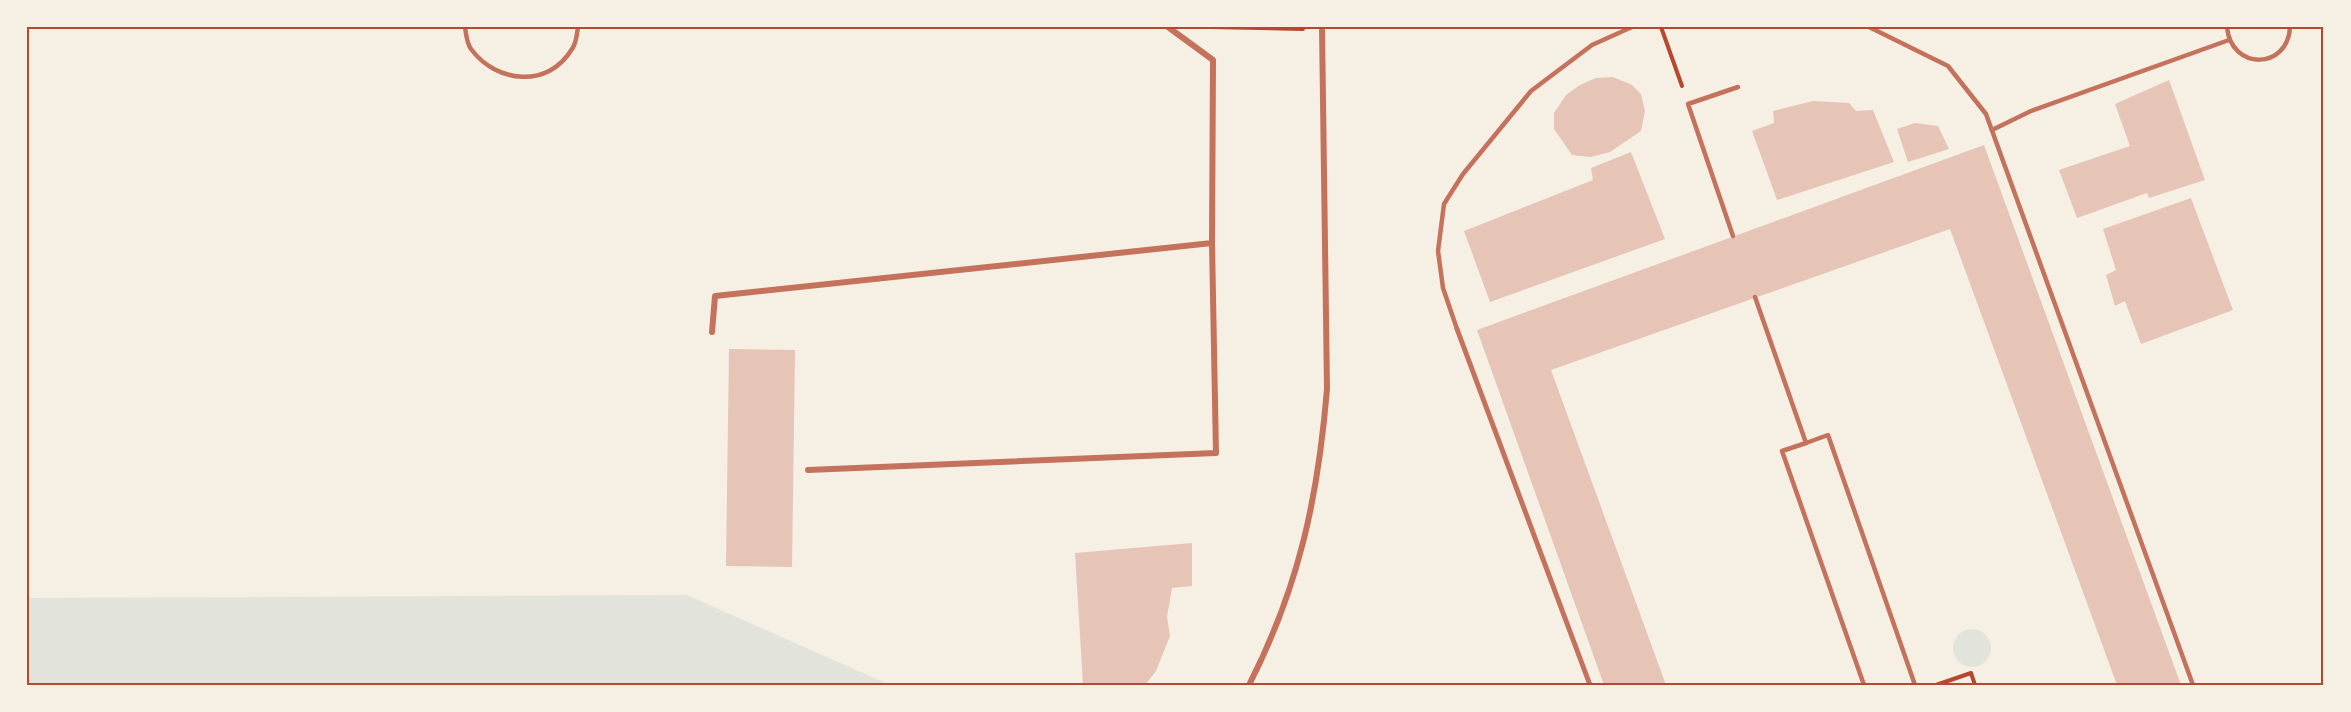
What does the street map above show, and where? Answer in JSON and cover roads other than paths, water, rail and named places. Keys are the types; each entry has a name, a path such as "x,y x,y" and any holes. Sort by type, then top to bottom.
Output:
{"street":[{"path":"808,470 1216,453 1212,243 1213,60 1168,27"},
{"path":"1249,685 1281,615 1300,558 1312,511 1323,438 1326,389 1322,28"},
{"path":"712,332 715,296 1212,243"},
{"path":"1457,328 1590,685"}],"lane":[{"path":"465,27 470,47 491,70 521,79 551,71 573,49 579,27"},
{"path":"1457,328 1443,288 1438,251 1444,204 1463,174 1531,91 1592,45 1632,27"},
{"path":"1869,27 1948,66 1986,114 2193,685"},
{"path":"2227,27 2229,40 2242,55 2252,60 2268,58 2285,46 2290,27"},
{"path":"1992,130 2031,111 2229,40"},
{"path":"1734,236 1688,104 1738,87"},
{"path":"1755,297 1806,443"},
{"path":"1864,685 1782,451 1828,435 1915,685"}]}
